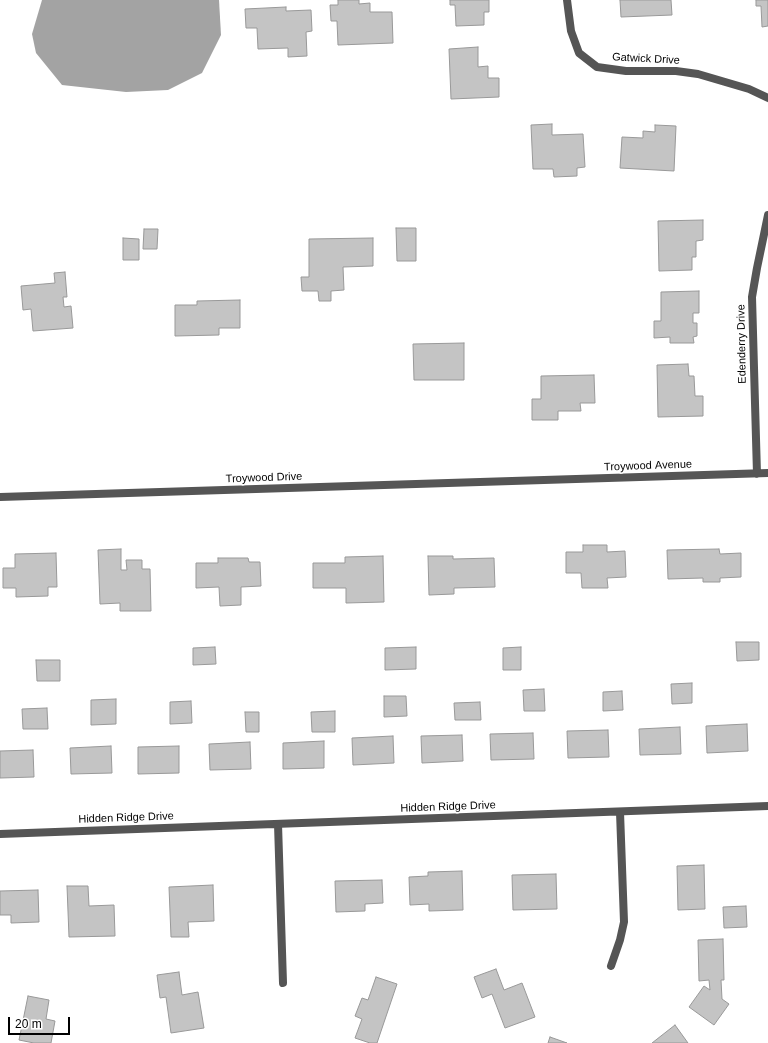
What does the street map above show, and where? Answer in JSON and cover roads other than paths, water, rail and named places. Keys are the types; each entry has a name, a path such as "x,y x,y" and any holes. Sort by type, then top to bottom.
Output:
{"street":[{"name":"Gatwick Drive","path":"567,0 571,31 579,53 597,67 626,71 676,71 698,74 749,89 768,98"},
{"name":"Edenderry Drive","path":"757,474 752,297 768,215"},
{"name":"Troywood Avenue","path":"529,480 768,473"},
{"name":"Troywood Drive","path":"0,497 529,480"},
{"name":"Hidden Ridge Drive","path":"0,834 768,806"},
{"path":"611,966 620,940 624,922 620,812"},
{"path":"278,824 284,983"}]}
